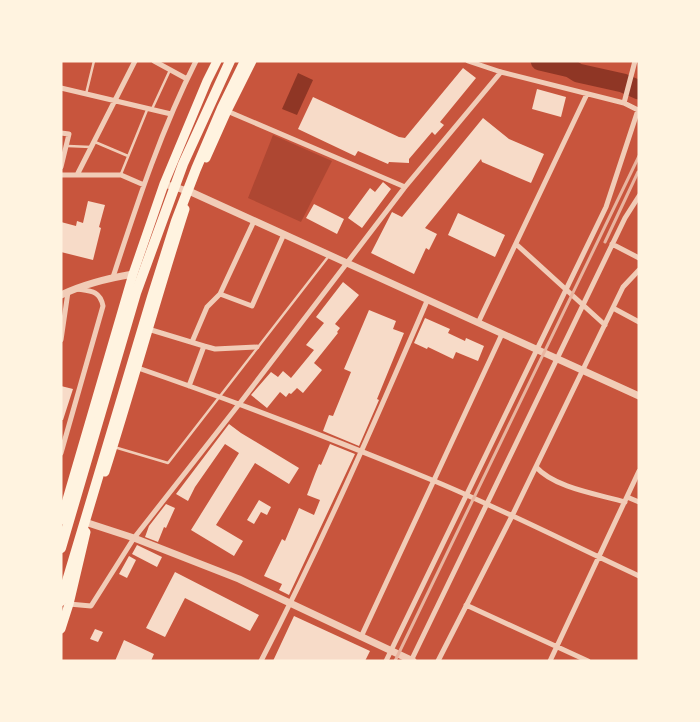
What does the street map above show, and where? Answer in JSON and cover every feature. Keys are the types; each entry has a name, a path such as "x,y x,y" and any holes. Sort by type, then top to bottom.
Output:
{"highway":[{"path":"61,520 133,274 164,184 217,61"},
{"path":"61,548 136,293 183,164 210,101 230,61"},
{"path":"61,629 65,602 146,315 176,220 200,160 245,61"},
{"path":"65,602 191,192 227,111 252,61"}],"street":[{"path":"77,175 135,61"},
{"path":"154,61 187,80"},
{"path":"164,67 168,61"},
{"path":"113,277 144,185 171,114 196,61"},
{"path":"386,661 606,207 638,110 625,100 588,94 501,72 468,61"},
{"path":"625,100 635,61"},
{"path":"65,602 91,606 134,538 406,186 501,72"},
{"path":"61,88 171,114"},
{"path":"478,323 588,94"},
{"path":"227,111 406,186"},
{"path":"632,128 639,131"},
{"path":"61,133 69,134 61,167"},
{"path":"61,175 121,175 144,185"},
{"path":"164,184 191,192 556,360 639,396"},
{"path":"88,524 134,538 239,579 412,660 612,244 639,196"},
{"path":"192,342 207,307 220,294 254,221"},
{"path":"220,294 252,306 284,234"},
{"path":"516,244 605,325"},
{"path":"612,244 639,258"},
{"path":"438,661 512,516 613,308 624,287 639,270"},
{"path":"68,292 113,277 133,274"},
{"path":"61,340 68,292"},
{"path":"61,453 104,306 102,298 94,292 68,292"},
{"path":"262,661 291,604 362,452 427,300"},
{"path":"613,308 639,322"},
{"path":"148,329 215,349 257,347"},
{"path":"361,637 502,334"},
{"path":"189,386 204,346"},
{"path":"138,368 240,403 434,481 639,576"},
{"path":"536,466 548,478 580,490 639,502"},
{"path":"550,661 639,471"},
{"path":"466,605 588,661"}],"lane":[{"path":"86,94 94,61"},
{"path":"121,175 128,156 170,70"},
{"path":"66,146 92,144 128,156"},
{"path":"113,447 168,463 329,256"}],"shaded area":[{"path":"298,73 313,80 297,115 282,109"},
{"path":"273,135 332,161 301,222 248,198"}],"building":[{"path":"463,68 476,78 440,122 444,125 435,135 432,132 409,159 409,163 389,162 388,164 358,151 355,156 298,129 313,97 399,137 405,138"},
{"path":"537,89 566,97 561,117 532,109"},
{"path":"483,118 509,139 544,154 531,183 482,162 481,159 425,228 437,234 429,250 426,248 414,274 371,253 392,212 402,217"},
{"path":"383,182 391,189 362,228 348,218 370,188 375,192"},
{"path":"88,201 105,205 93,260 61,252 61,222 76,226 77,221 83,223"},
{"path":"314,204 344,219 337,234 306,218"},
{"path":"458,213 505,235 495,257 448,235"},
{"path":"343,282 359,295 335,324 340,328 338,333 314,363 322,370 303,393 297,388 286,397 280,392 267,408 251,395 271,372 278,377 283,371 291,378 314,350 306,345 324,323 316,317"},
{"path":"369,310 396,321 393,329 404,333 377,399 379,400 359,446 323,431 329,415 333,416 351,372 344,369"},
{"path":"425,318 450,329 448,333 465,341 466,338 484,346 478,361 456,352 453,359 428,347 427,349 414,343"},
{"path":"61,386 73,389 63,420 61,420"},
{"path":"229,424 299,468 289,484 255,463 216,525 243,541 234,556 191,530 239,453 225,444 195,487 188,501 176,494"},
{"path":"330,444 355,454 289,595 279,590 282,584 264,576 282,539 285,541 299,508 314,515 320,500 307,495 319,464 321,465"},
{"path":"259,500 271,507 267,515 261,512 254,524 247,520"},
{"path":"166,504 175,508 158,542 145,537 149,526"},
{"path":"137,545 162,557 157,567 132,554"},
{"path":"129,556 136,560 127,578 119,574"},
{"path":"175,572 259,615 250,631 185,598 165,637 146,628"},
{"path":"294,616 370,651 365,661 273,661"},
{"path":"95,629 103,632 98,642 90,639"},
{"path":"124,640 154,654 151,661 115,661"}],"waterway":[{"path":"540,61 570,68 578,73 623,83 639,90"}],"railway":[{"path":"395,661 639,156"},
{"path":"605,242 638,172"}]}
